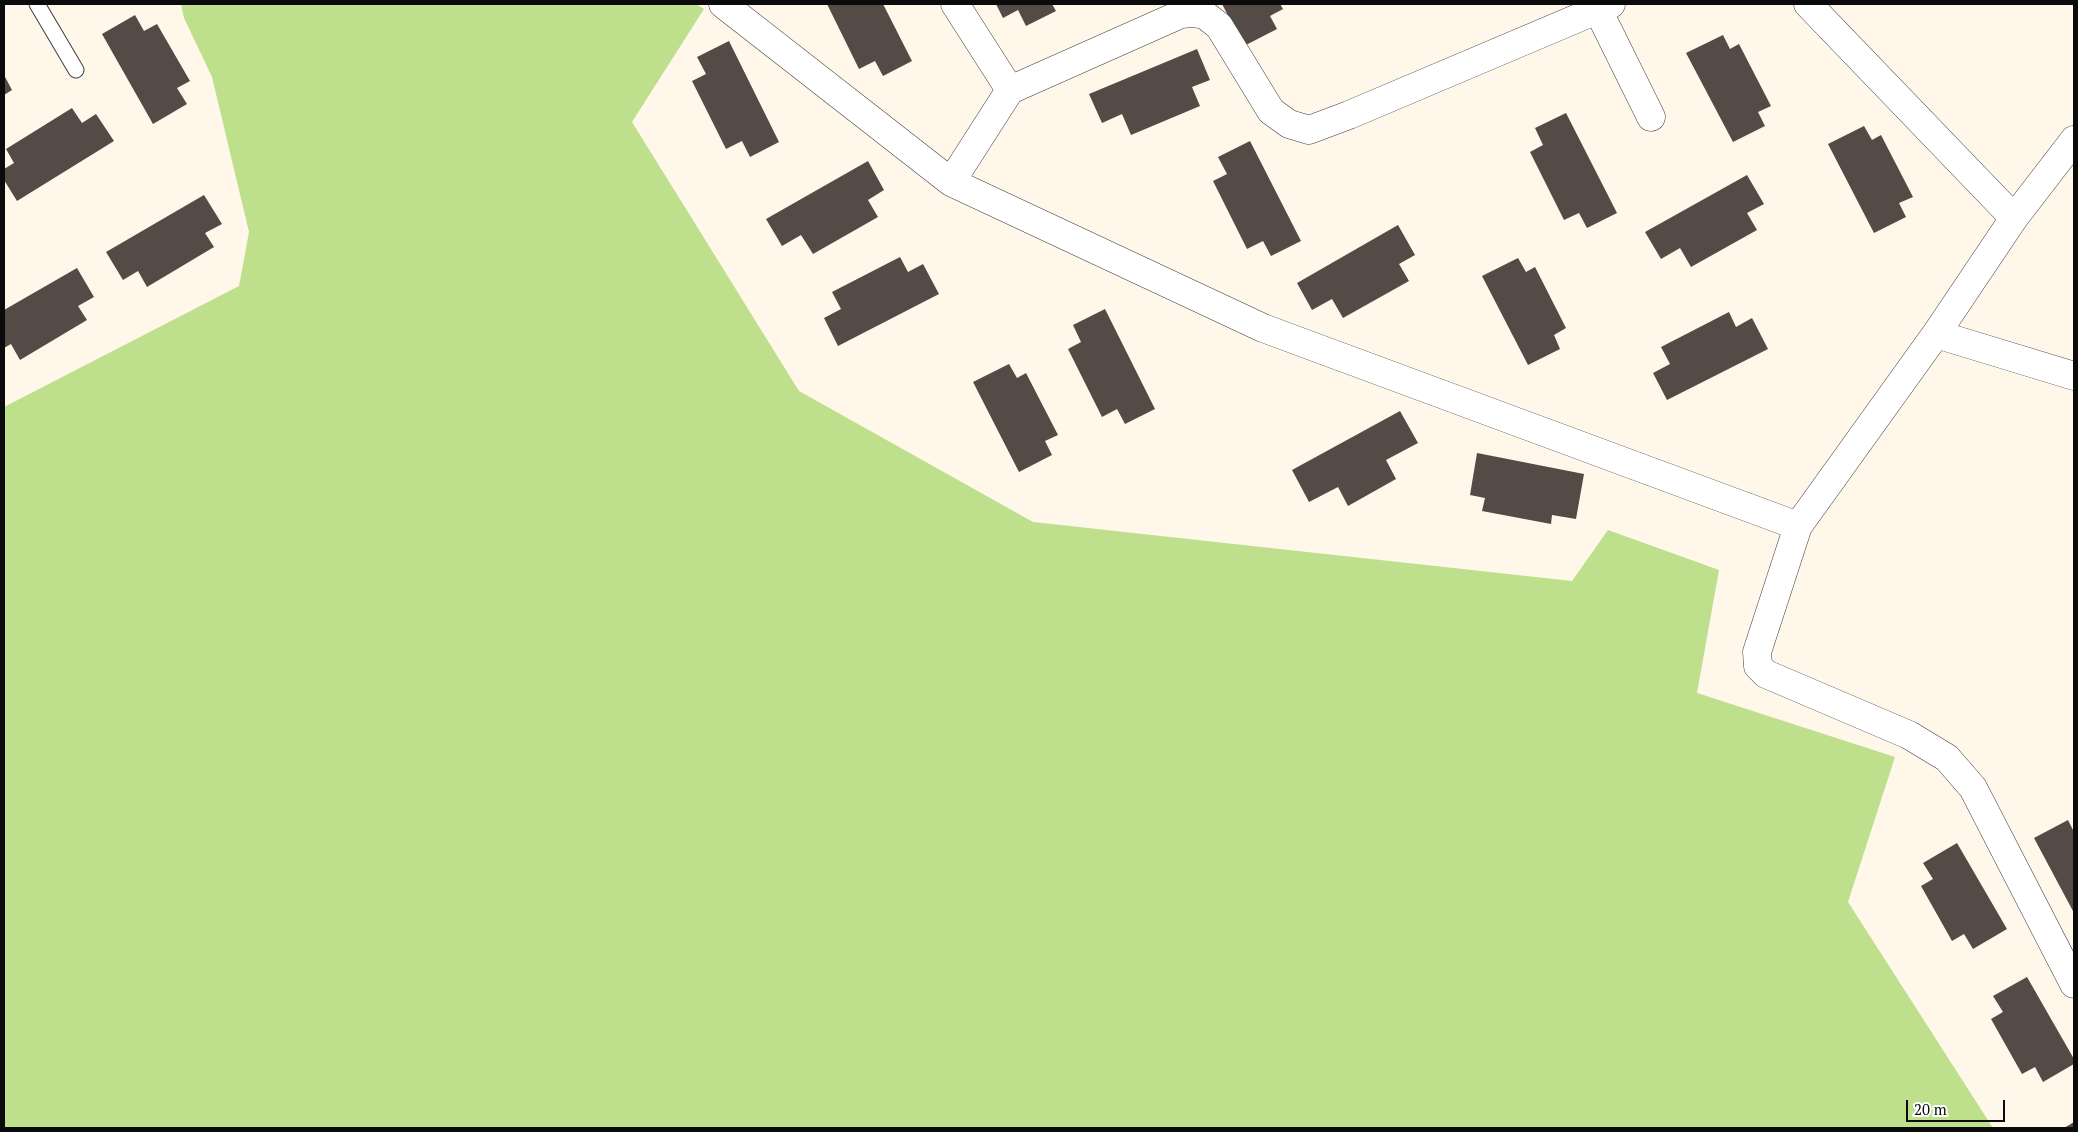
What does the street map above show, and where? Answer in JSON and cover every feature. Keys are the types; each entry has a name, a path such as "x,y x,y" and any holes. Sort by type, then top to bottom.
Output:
{"street":[{"path":"723,4 951,182 1263,328 1798,526"},
{"path":"955,4 1010,90"},
{"path":"1808,4 2014,218"},
{"path":"951,182 1010,90 1180,14 1193,13 1205,15 1228,37 1271,111 1289,124 1309,130 1350,115 1604,7 1651,117"},
{"path":"2074,140 2014,218 1936,334 1798,526 1757,652 1758,666 1766,674 1910,735 1947,758 1973,788 2074,984"},
{"path":"1936,334 2074,376"}],"lane":[{"path":"37,4 76,70"}],"green space":[{"path":"181,4 696,4 704,9 632,122 799,391 1033,522 1572,581 1608,530 1719,570 1697,693 1895,757 1848,902 1993,1128 4,1128 4,407 239,286 249,232 212,77 184,18"}],"building":[{"path":"827,4 883,4 912,61 883,76 875,61 859,69"},
{"path":"996,4 1052,4 1056,11 1026,26 1018,10 1003,18"},
{"path":"1222,4 1280,4 1283,9 1270,16 1277,29 1244,46"},
{"path":"135,15 144,31 157,24 190,81 177,88 187,104 153,124 102,34"},
{"path":"1723,35 1730,49 1739,44 1771,106 1758,112 1765,126 1733,142 1686,53"},
{"path":"729,41 779,142 750,157 742,141 726,149 692,81 706,74 697,57"},
{"path":"1197,49 1210,80 1192,87 1200,106 1131,135 1122,114 1102,123 1089,94"},
{"path":"4,75 12,90 4,95"},
{"path":"72,108 82,123 96,114 114,141 17,201 4,180 4,169 14,163 6,149"},
{"path":"1566,113 1617,213 1587,228 1579,213 1564,220 1530,152 1543,145 1535,128"},
{"path":"1864,126 1872,140 1881,135 1913,197 1899,203 1906,217 1874,233 1828,144"},
{"path":"1250,141 1301,241 1271,256 1263,241 1247,249 1213,181 1227,174 1218,157"},
{"path":"868,161 884,190 868,200 878,217 813,254 801,235 782,246 766,219"},
{"path":"1747,175 1764,204 1747,213 1757,230 1691,267 1680,248 1661,259 1645,232"},
{"path":"204,195 222,224 205,233 214,247 147,287 138,271 123,280 106,252"},
{"path":"1398,225 1415,255 1399,264 1409,281 1343,318 1332,299 1312,310 1297,283"},
{"path":"900,257 908,272 923,264 939,294 838,346 824,318 841,309 832,292"},
{"path":"1518,258 1526,272 1535,267 1566,328 1554,335 1560,349 1528,365 1482,276"},
{"path":"77,268 94,297 78,306 87,320 20,360 11,344 4,348 4,310"},
{"path":"1105,309 1155,409 1125,424 1117,409 1102,417 1068,349 1081,342 1073,325"},
{"path":"1729,312 1736,327 1752,318 1768,349 1667,400 1653,373 1670,364 1661,347"},
{"path":"1009,364 1017,378 1026,373 1058,435 1045,441 1052,455 1019,472 973,382"},
{"path":"1400,411 1418,443 1386,460 1396,479 1348,506 1338,487 1309,502 1292,470"},
{"path":"1477,453 1584,474 1576,519 1552,515 1551,524 1482,511 1485,498 1470,495"},
{"path":"2068,820 2074,832 2074,913 2034,838"},
{"path":"1957,843 2007,929 1973,949 1964,934 1952,941 1921,886 1933,879 1923,863"},
{"path":"2027,977 2074,1059 2074,1064 2043,1082 2035,1067 2022,1074 1991,1019 2003,1012 1993,996"},
{"path":"2074,1122 2074,1128 2064,1128"}]}
